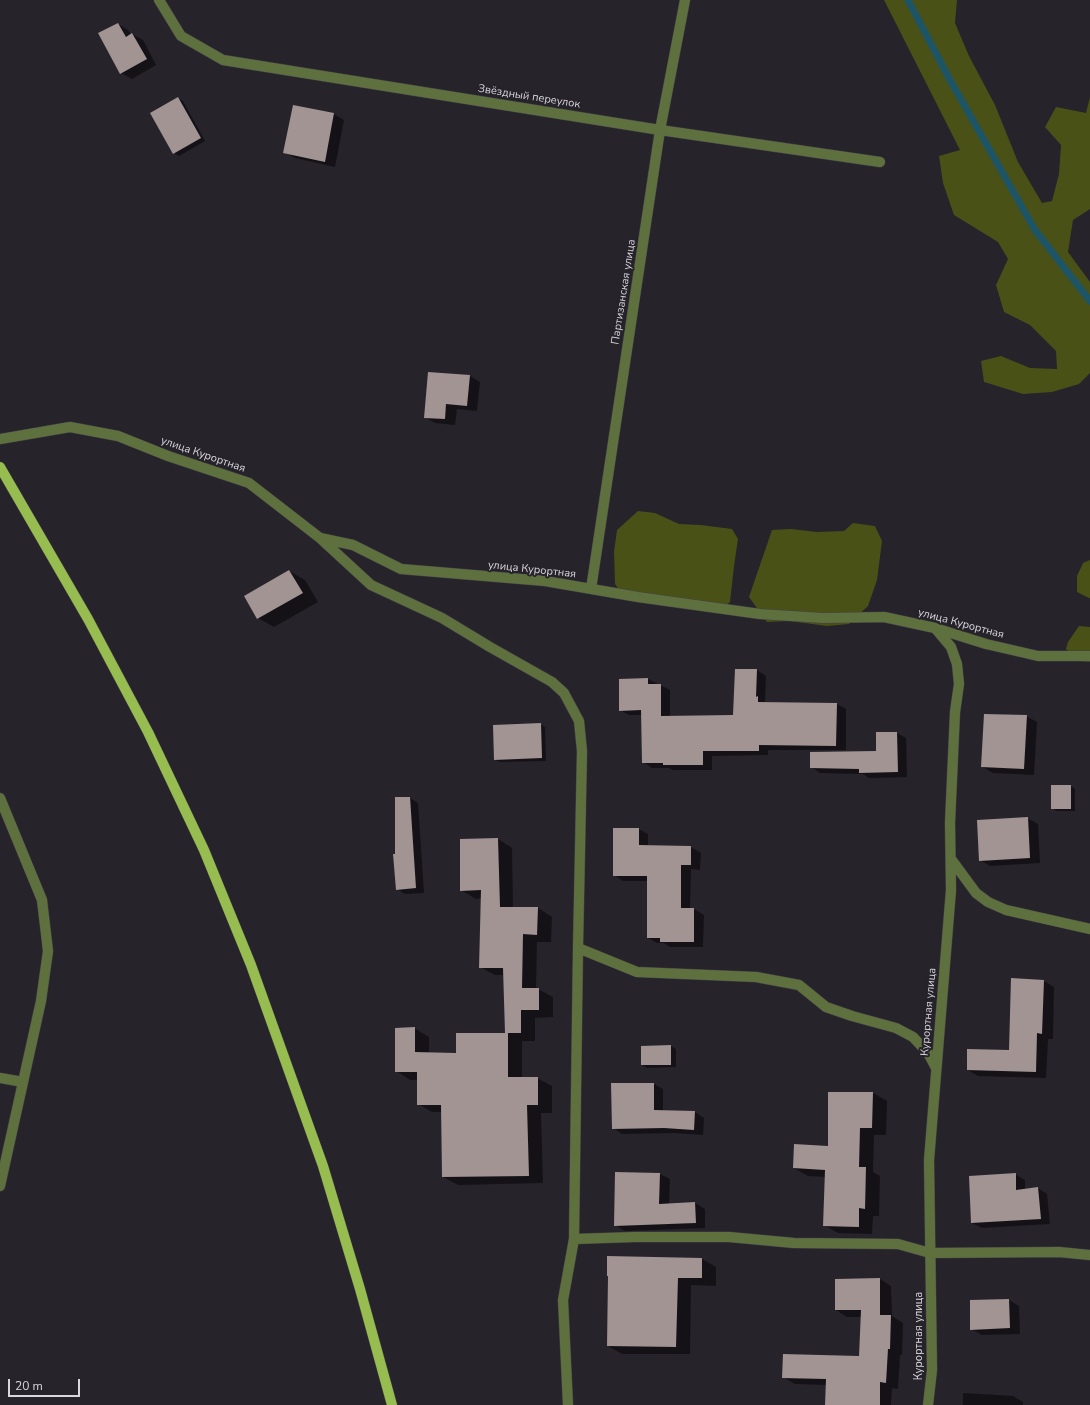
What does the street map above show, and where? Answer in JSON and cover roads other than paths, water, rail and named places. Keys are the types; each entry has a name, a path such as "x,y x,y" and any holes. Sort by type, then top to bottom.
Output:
{"main road":[{"path":"0,467 88,619 148,732 204,850 252,965 323,1166 360,1289 392,1405"}],"street":[{"name":"Звёздный переулок","path":"159,0 181,36 223,60 660,130 880,162"},
{"name":"Партизанская улица","path":"592,589 660,130 685,0"},
{"name":"улица Курортная","path":"0,439 70,427 118,436 168,456 249,483 320,538 353,545 401,569 545,581 638,597 760,614 823,618 884,617 935,628 986,644 1038,656 1090,656"},
{"path":"320,538 371,586 442,618 552,682 564,694 579,721 582,751 574,1239 563,1300 568,1405"},
{"name":"Курортная улица","path":"928,1405 932,1370 929,1160 951,890 950,823 955,712 959,684 958,664 951,646 935,628"},
{"path":"0,798 42,900 48,951 41,1001 0,1186"},
{"path":"951,859 976,893 988,902 1006,910 1090,929"},
{"path":"578,948 637,972 756,977 799,985 826,1007 896,1028 913,1037 928,1053 936,1068"},
{"path":"0,1078 23,1082"},
{"path":"574,1239 634,1237 729,1237 794,1243 898,1244 930,1253 1059,1252 1090,1255"}],"waterway":[{"path":"908,0 950,80 1035,230 1090,301"}]}
